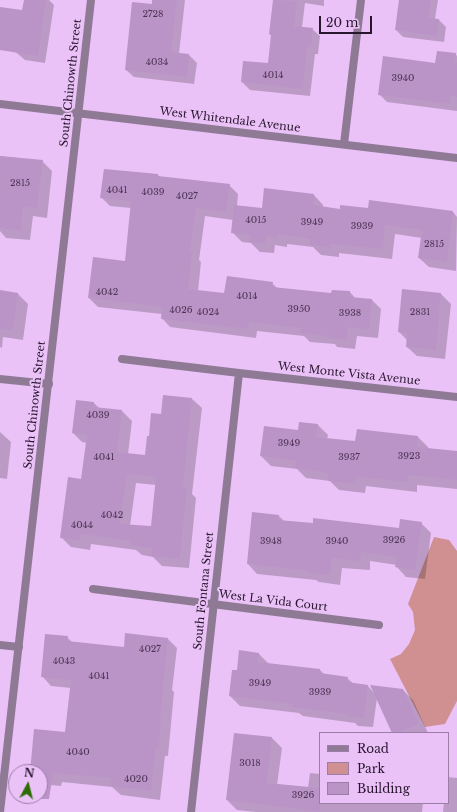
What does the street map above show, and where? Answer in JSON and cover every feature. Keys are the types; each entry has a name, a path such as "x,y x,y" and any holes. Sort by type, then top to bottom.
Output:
{"street":[{"name":"South Chinowth Street","path":"0,812 91,0"},
{"path":"344,144 361,0"},
{"name":"West Whitendale Avenue","path":"0,104 457,158"},
{"name":"West Monte Vista Avenue","path":"122,359 457,397"},
{"name":"South Fontana Street","path":"191,812 238,373"},
{"path":"0,378 49,384"},
{"name":"West La Vida Court","path":"93,589 379,626"},
{"path":"0,645 19,647"}],"green space":[{"path":"434,537 449,540 457,551 457,701 445,724 425,727 390,659 401,654 409,644 415,630 413,612 408,604"}],"building":[{"path":"24,0 46,0 38,56 0,50 0,7 22,10"},
{"path":"152,0 177,0 171,52 189,54 187,77 125,70 132,2 152,4"},
{"path":"273,0 297,1 294,26 313,28 311,47 307,46 303,89 241,82 243,61 268,63 271,35 269,34"},
{"path":"399,0 431,0 428,18 439,19 437,36 395,30"},
{"path":"437,51 456,53 455,62 457,62 457,97 450,96 450,104 378,95 383,56 435,63"},
{"path":"0,156 43,160 37,208 23,207 21,231 0,228"},
{"path":"104,169 158,174 158,176 230,184 226,212 196,208 190,252 192,252 188,289 224,293 227,276 273,282 272,287 331,293 332,290 350,291 350,297 372,299 369,330 348,327 347,340 327,338 327,336 300,333 301,328 249,322 248,329 161,319 162,307 88,298 93,257 125,261 131,201 100,198"},
{"path":"264,188 314,194 313,205 340,209 340,205 368,208 369,200 453,211 447,262 418,258 422,230 385,225 383,249 330,244 329,248 310,245 310,239 278,234 277,238 266,236 265,244 249,242 250,235 231,233 234,205 262,208"},
{"path":"402,289 441,293 436,350 406,347 407,333 398,332"},
{"path":"0,290 18,293 13,330 0,329"},
{"path":"163,395 192,398 183,487 187,487 180,559 151,556 152,548 131,546 131,541 81,534 80,540 60,538 68,477 81,479 87,435 72,433 76,400 94,402 94,407 122,410 117,452 145,455 147,436 149,436 151,413 161,414","holes":["127,474 156,477 151,526 120,524"]},
{"path":"299,422 318,424 316,437 355,441 357,429 418,436 417,447 457,451 457,480 408,475 407,482 356,477 356,484 328,481 328,473 295,468 296,461 260,456 264,426 298,430"},
{"path":"252,512 279,515 278,520 313,523 313,518 399,528 400,519 422,522 415,570 395,567 397,557 361,552 360,561 332,558 330,575 247,564"},
{"path":"125,633 168,638 159,747 156,747 151,791 110,786 111,778 53,773 48,799 48,764 31,764 34,729 65,732 71,680 41,677 45,634 68,636 67,641 124,647"},
{"path":"239,650 259,653 258,662 320,669 320,673 348,677 347,682 368,685 364,718 347,716 347,714 292,707 292,704 229,696 232,670 237,670"},
{"path":"370,685 403,689 419,724 400,732 392,732"},
{"path":"234,733 272,737 267,783 319,788 320,812 226,800"}]}
